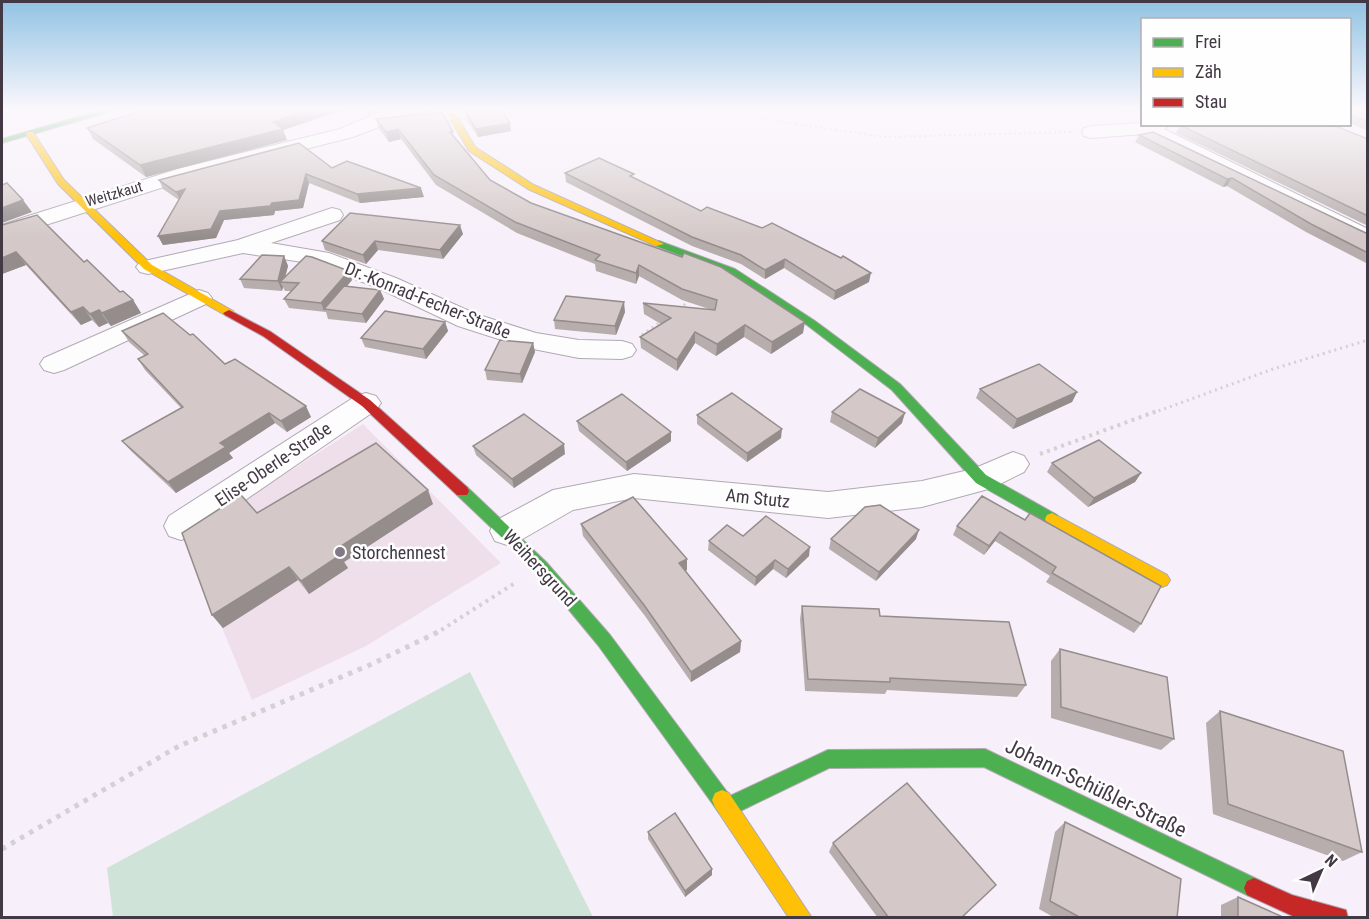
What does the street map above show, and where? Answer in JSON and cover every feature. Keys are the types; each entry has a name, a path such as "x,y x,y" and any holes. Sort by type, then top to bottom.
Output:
{"street":[{"name":"Weihersgrund","path":"42,152 61,182 81,204 148,267 199,298 267,334 366,403 507,531 541,566 604,640 727,807 802,918"},
{"name":"Weitzkaut","path":"2,232 81,204 263,152"},
{"path":"476,152 531,187 639,237 731,271 811,323 896,387 981,479 1162,580"},
{"path":"1205,152 1368,238"},
{"name":"Dr.-Konrad-Fecher-Straße","path":"148,267 243,246 332,215"},
{"name":"Dr.-Konrad-Fecher-Straße","path":"243,246 321,258 387,283 467,320 532,341 579,349 622,350"},
{"path":"54,364 199,298"},
{"name":"Elise-Oberle-Straße","path":"181,526 366,403"},
{"name":"Am Stutz","path":"507,531 565,499 634,486 828,505 922,494 981,479 1013,464"},
{"name":"Johann-Schüßler-Straße","path":"727,807 828,759 985,758 1290,904 1338,918"}],"path":[{"path":"677,310 695,297"},
{"path":"622,350 668,317"},
{"path":"1013,464 1273,369 1368,340"},
{"path":"2,849 179,746 318,688 440,632 541,566"}],"shaded area":[{"name":"Storchennest","path":"363,424 501,563 366,646 252,700 186,541 237,505"}],"green space":[{"path":"470,672 593,917 113,917 107,868"}],"building":[{"path":"121,152 192,152 140,165"},
{"path":"265,152 311,152 332,168 347,161 421,188 357,194 306,174 299,200 272,203 270,206 220,211 211,229 158,236 185,189 176,192 159,180"},
{"path":"416,152 467,152 490,180 531,203 682,257 684,253 721,267 805,322 772,342 745,325 717,344 695,332 677,360 640,337 671,318 643,303 715,310 717,300 682,289 639,265 636,273 595,260 600,255 515,222 434,175"},
{"path":"1173,152 1195,152 1368,234 1368,253 1311,224 1232,178 1227,179"},
{"path":"1236,152 1368,152 1368,216"},
{"path":"599,158 634,174 630,176 701,211 707,207 762,228 772,223 841,258 843,256 871,273 835,291 785,259 765,270 741,255 692,237 565,173"},
{"path":"7,183 23,200 2,208 2,185"},
{"path":"350,213 460,225 440,250 375,241 363,255 322,241"},
{"path":"37,215 84,262 87,260 120,292 123,291 133,300 102,313 99,310 90,314 83,307 71,312 16,252 2,258 2,225"},
{"path":"262,255 284,256 278,281 240,279"},
{"path":"306,256 349,271 321,303 284,299 299,283 280,282"},
{"path":"344,286 380,290 362,314 324,309"},
{"path":"566,296 624,302 615,326 554,320"},
{"path":"385,311 445,322 423,349 361,338"},
{"path":"163,313 190,335 193,334 225,364 235,359 306,406 281,421 269,413 220,443 226,447 168,482 122,441 183,407 138,359 148,354 122,331"},
{"path":"500,340 533,343 520,374 485,370"},
{"path":"1039,364 1077,392 1017,419 980,389"},
{"path":"860,389 905,413 878,438 832,412"},
{"path":"732,393 782,429 747,453 697,415"},
{"path":"622,394 671,432 626,462 577,421"},
{"path":"524,414 564,444 512,479 473,446"},
{"path":"1099,440 1141,473 1094,498 1052,463"},
{"path":"376,443 428,490 335,550 340,555 301,581 289,567 212,615 182,533 241,495 257,513"},
{"path":"982,496 1025,520 1030,513 1161,586 1141,624 1052,573 1056,567 1000,532 989,546 957,526"},
{"path":"633,497 687,559 679,563 741,641 691,672 644,605 581,524"},
{"path":"880,505 919,530 879,572 831,539 865,507"},
{"path":"766,516 810,547 788,569 775,560 756,577 709,541 727,525 743,536"},
{"path":"802,606 879,609 880,616 1009,622 1026,685 890,678 890,682 808,679"},
{"path":"1060,649 1167,677 1174,739 1061,707"},
{"path":"1220,711 1343,751 1362,852 1228,804"},
{"path":"907,783 996,885 961,918 889,918 833,843"},
{"path":"675,813 712,869 685,891 648,832"},
{"path":"1065,822 1181,879 1177,918 1081,918 1050,901"},
{"path":"1238,897 1285,918 1238,918"}],"traffic: fast":[{"path":"659,244 731,271 811,323 896,387 981,479 1052,519"},
{"path":"462,491 541,566 604,640 722,800"},
{"path":"727,807 828,759 985,758 1254,888"}],"traffic: slow":[{"path":"42,152 61,182 148,267 229,313"},
{"path":"476,152 531,187 659,244"},
{"path":"1052,519 1162,580"},
{"path":"722,800 802,918"}],"traffic: jam":[{"path":"229,313 267,334 366,403 462,491"},
{"path":"1254,888 1290,905 1338,918"}],"place":[{"name":"Storchennest","path":"340,552"}]}
